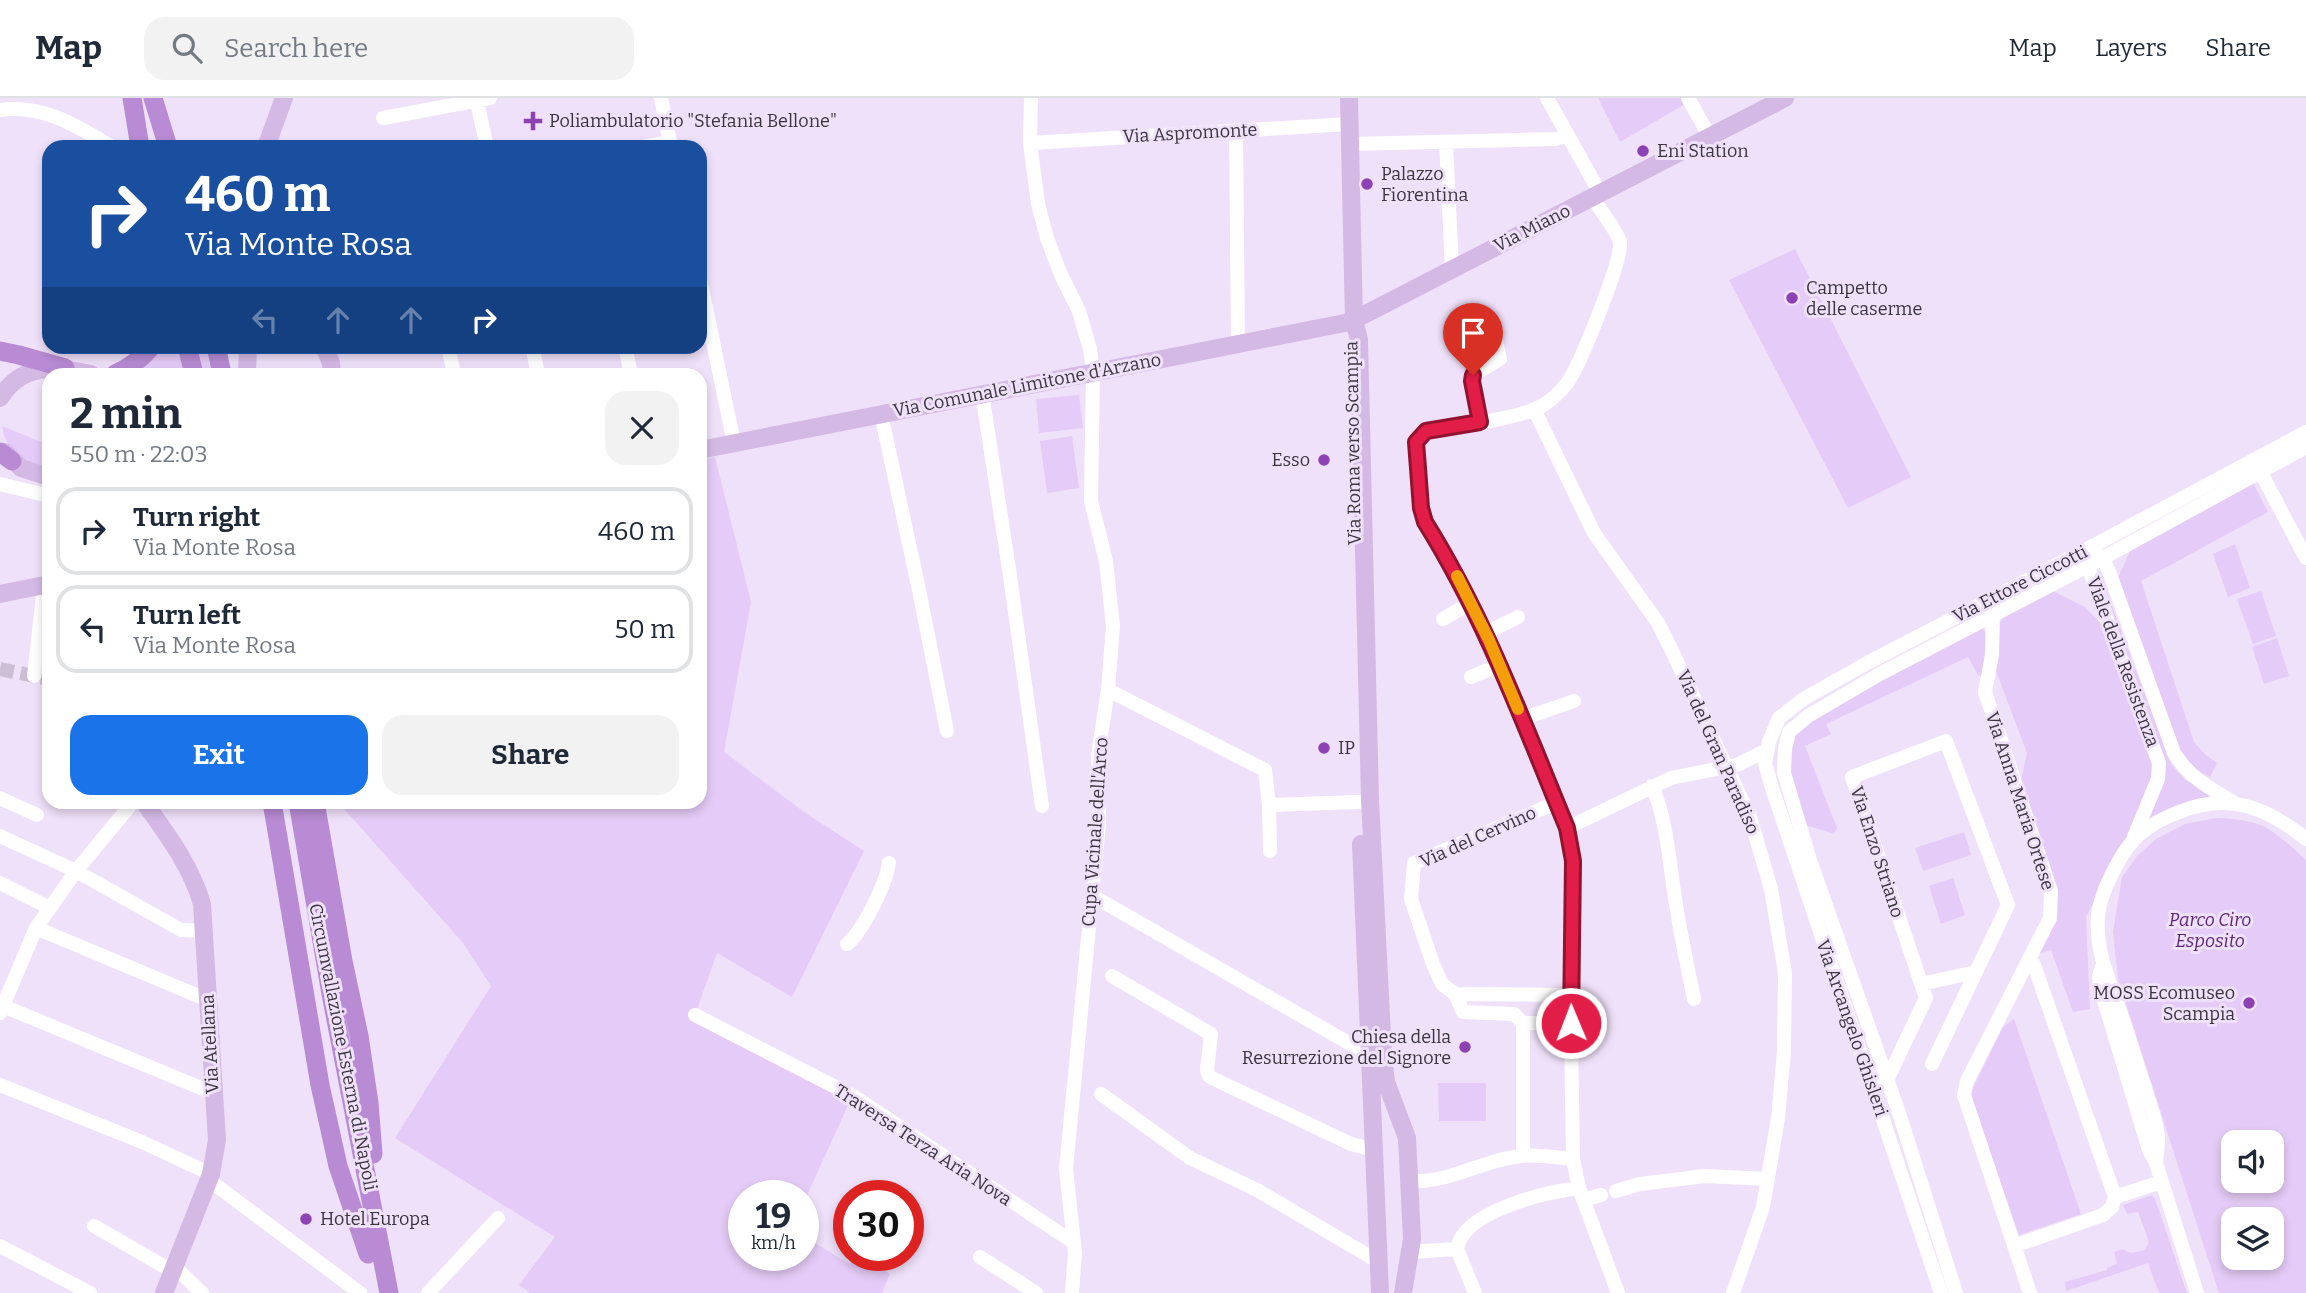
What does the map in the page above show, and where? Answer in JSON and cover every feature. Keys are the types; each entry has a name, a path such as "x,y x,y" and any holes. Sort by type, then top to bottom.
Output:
{"highway":[{"path":"122,98 129,140"},
{"path":"132,98 139,140"},
{"path":"147,98 155,140"},
{"path":"153,98 166,140"},
{"path":"0,351 65,368"},
{"path":"128,368 145,354"},
{"path":"273,809 320,1085 338,1166 368,1254"},
{"name":"Circumvallazione Esterna di Napoli","path":"286,809 389,1293"},
{"name":"Circumvallazione Esterna di Napoli","path":"299,809 326,995 376,1293"},
{"path":"316,809 369,1103 375,1221"}],"main road":[{"path":"269,140 284,98"},
{"path":"1349,98 1354,320"},
{"name":"Via Miano","path":"1354,320 1785,98"},
{"name":"Via Comunale Limitone d'Arzano","path":"707,449 1354,320"},
{"name":"Via Roma verso Scampia","path":"1354,320 1359,340 1364,550 1363,801 1386,1082 1407,1139 1412,1239 1405,1287"},
{"name":"Via Roma verso Scampia","path":"1354,320 1350,336 1355,631 1380,1293"},
{"path":"0,398 14,380 42,370"},
{"path":"0,443 6,456 42,475"},
{"path":"0,594 42,586"},
{"name":"Via Atellana","path":"149,809 174,844 197,886 202,904 217,1140 210,1177 164,1293"},
{"path":"1374,1130 1385,1115 1401,1119"},
{"path":"1379,1262 1388,1277 1405,1287"}],"street":[{"path":"661,98 670,140"},
{"name":"Cupa Vicinale dell'Arco","path":"1031,98 1030,143 1038,204 1047,238 1079,311 1090,349 1093,372 1091,501 1106,561 1113,626 1108,690 1098,755 1099,823 1066,1169 1073,1242 1072,1293"},
{"path":"1547,98 1620,241 1618,262 1572,376 1562,390 1534,409 1426,431 1418,438 1416,447 1422,514 1472,602 1567,828 1573,861 1570,995 1573,1159 1581,1194 1618,1293"},
{"path":"1688,98 1710,137"},
{"path":"383,118 481,99 486,140"},
{"path":"0,110 31,109 82,129 101,140"},
{"name":"Via Aspromonte","path":"1030,143 1350,124"},
{"path":"1237,130 1238,345"},
{"path":"1351,144 1556,139 1567,135"},
{"path":"1446,142 1452,270"},
{"path":"707,313 734,443"},
{"path":"1480,422 1472,381 1473,375 1500,359 1494,331"},
{"path":"982,393 1042,806"},
{"name":"Via del Gran Paradiso","path":"1534,409 1594,533 1658,624 1750,817 1768,877 1785,972 1784,1052 1778,1118 1763,1207 1733,1293"},
{"path":"881,414 947,731"},
{"name":"Via Ettore Ciccotti","path":"1766,757 1779,718 1805,698 2306,432"},
{"name":"Via Ettore Ciccotti","path":"1784,773 1789,732 1798,723 1878,675 2103,558 2306,447"},
{"path":"2260,471 2306,558"},
{"path":"0,484 42,494"},
{"path":"2089,548 2103,558"},
{"path":"2088,565 2089,548"},
{"name":"Viale della Resistenza","path":"2103,558 2174,753 2186,771 2234,802"},
{"name":"Viale della Resistenza","path":"2088,565 2159,763 2158,779 2134,838"},
{"path":"1443,619 1472,602"},
{"name":"Via Anna Maria Ortese","path":"1993,615 1992,655 1985,692 2051,891 2050,918 1967,1082 1964,1095 2030,1293"},
{"path":"1486,633 1518,617"},
{"path":"34,676 42,620"},
{"path":"1471,677 1499,665"},
{"path":"1108,690 1265,770 1270,851"},
{"path":"1521,719 1574,701"},
{"name":"Via Enzo Striano","path":"1887,1080 1926,998 1852,777 1946,741 2007,905 1976,972"},
{"path":"1567,828 1671,778 1766,757"},
{"name":"Via Arcangelo Ghisleri","path":"1766,757 1941,1293"},
{"name":"Via Arcangelo Ghisleri","path":"1784,773 1810,860 1887,1080 1956,1293"},
{"path":"1653,786 1664,829 1694,999"},
{"path":"0,798 37,815"},
{"path":"1269,806 1363,801"},
{"name":"Viale della Resistenza","path":"2197,1293 2156,1163 2158,1137 2152,1112 2121,1013 2103,966 2098,916 2106,886 2125,849 2134,838 2159,820 2185,809 2211,802 2234,802 2258,809 2287,824 2306,839"},
{"name":"Via del Cervino","path":"1455,994 1442,984 1412,899 1414,863 1556,803"},
{"path":"127,809 76,871 36,928 1,1010 213,1093"},
{"path":"0,836 76,871 181,930 205,931"},
{"path":"847,944 852,940 884,883 889,863"},
{"path":"0,883 50,908"},
{"path":"1093,896 1359,1049 1370,1052"},
{"path":"36,928 208,1000"},
{"path":"2014,1246 2103,1215 2112,1207 2115,1197 2034,965 2029,960"},
{"path":"1921,984 1976,972"},
{"path":"1932,1065 1976,972"},
{"path":"1112,976 1211,1034 1207,1070 1209,1076 1352,1144 1374,1150"},
{"path":"1570,995 1455,994 1463,1012 1514,1014 1523,1023 1571,1023"},
{"name":"Traversa Terza Aria Nova","path":"695,1015 855,1097 1073,1242"},
{"path":"1523,1023 1523,1156"},
{"path":"1872,1086 1887,1080"},
{"path":"0,1085 142,1142 210,1177 359,1293"},
{"path":"1101,1094 1190,1158 1257,1191 1379,1262"},
{"path":"1410,1181 1433,1182 1523,1156 1573,1159"},
{"path":"1616,1191 1705,1176 1768,1179"},
{"path":"2115,1197 2161,1182"},
{"path":"1475,1293 1457,1249 1458,1240 1470,1226 1490,1213 1558,1191 1601,1195"},
{"path":"428,1293 498,1218"},
{"path":"94,1226 173,1269 202,1293"},
{"path":"0,1246 90,1293"},
{"path":"1410,1252 1457,1249"},
{"path":"980,1256 1036,1293"}],"green space":[{"path":"1598,98 1684,98 1687,103 1620,142"},
{"path":"1795,249 1911,477 1848,508 1729,280"},
{"path":"150,354 214,354 217,368 135,368"},
{"path":"1079,395 1083,428 1039,433 1036,399"},
{"path":"2,426 42,442 42,466 18,455 7,443"},
{"path":"1072,436 1079,488 1047,493 1040,441"},
{"path":"715,457 751,602 724,752 804,812 864,851 792,997 717,953 695,1015 850,1101 814,1180 728,1180 728,1271 819,1271 819,1246 833,1254 833,1271 886,1271 890,1274 882,1293 530,1293 519,1285 555,1237 395,1138 491,986 463,943 344,809 707,809 707,459"},
{"path":"2253,483 2268,512 2141,581 2194,742 2217,763 2210,777 2194,768 2183,757 2117,580 2132,547"},
{"path":"2235,544 2250,588 2228,597 2213,554"},
{"path":"2100,574 2171,764 2184,779 2215,797 2169,810 2144,824 2164,764"},
{"path":"2053,591 2085,607 2105,628 2153,768 2151,788 2086,917 2090,1009 2073,1012 2051,950 2037,954 2050,910 2018,794 2027,753 1996,671 1997,625 2008,613"},
{"path":"2261,591 2276,636 2253,644 2237,599"},
{"path":"1982,626 1990,652 1983,677 1978,675 1968,657 1826,724 1831,734 1805,746 1837,828 1834,834 1806,825 1783,766 1798,724"},
{"path":"2277,638 2289,676 2264,684 2252,647"},
{"name":"Parco Ciro Esposito","path":"2216,818 2233,819 2257,824 2275,833 2306,860 2306,1293 2219,1293 2118,979 2113,932 2122,877 2137,856 2156,839 2185,824"},
{"path":"1964,832 1971,855 1923,871 1915,848"},
{"path":"1953,878 1965,915 1941,924 1929,886"},
{"path":"2014,1019 2081,1214 2019,1235 1971,1092 2003,1027"},
{"path":"1438,1083 1486,1083 1486,1121 1439,1121"},
{"path":"2152,1195 2187,1293 2159,1293 2148,1263 2066,1291 2065,1282 2107,1270 2117,1264 2114,1252 2122,1249 2131,1253 2145,1250 2149,1242 2138,1212 2127,1214 2123,1205"}],"tunnel":[{"path":"0,669 42,678"}],"slow traffic":[{"path":"1457,576 1472,602 1518,709"}],"place":[{"name":"Poliambulatorio \"Stefania Bellone\"","path":"533,121"},
{"name":"Eni Station","path":"1643,151"},
{"name":"Palazzo Fiorentina","path":"1367,184"},
{"name":"Campetto delle caserme","path":"1792,298"},
{"name":"Esso","path":"1324,460"},
{"name":"IP","path":"1324,748"},
{"name":"MOSS Ecomuseo Scampia","path":"2249,1003"},
{"name":"Chiesa della Resurrezione del Signore","path":"1465,1047"},
{"name":"Hotel Europa","path":"306,1219"}],"route":[{"path":"1473,375 1480,422 1426,431 1416,442 1421,508 1425,522 1472,602 1567,828 1573,861 1571,1023"}]}
